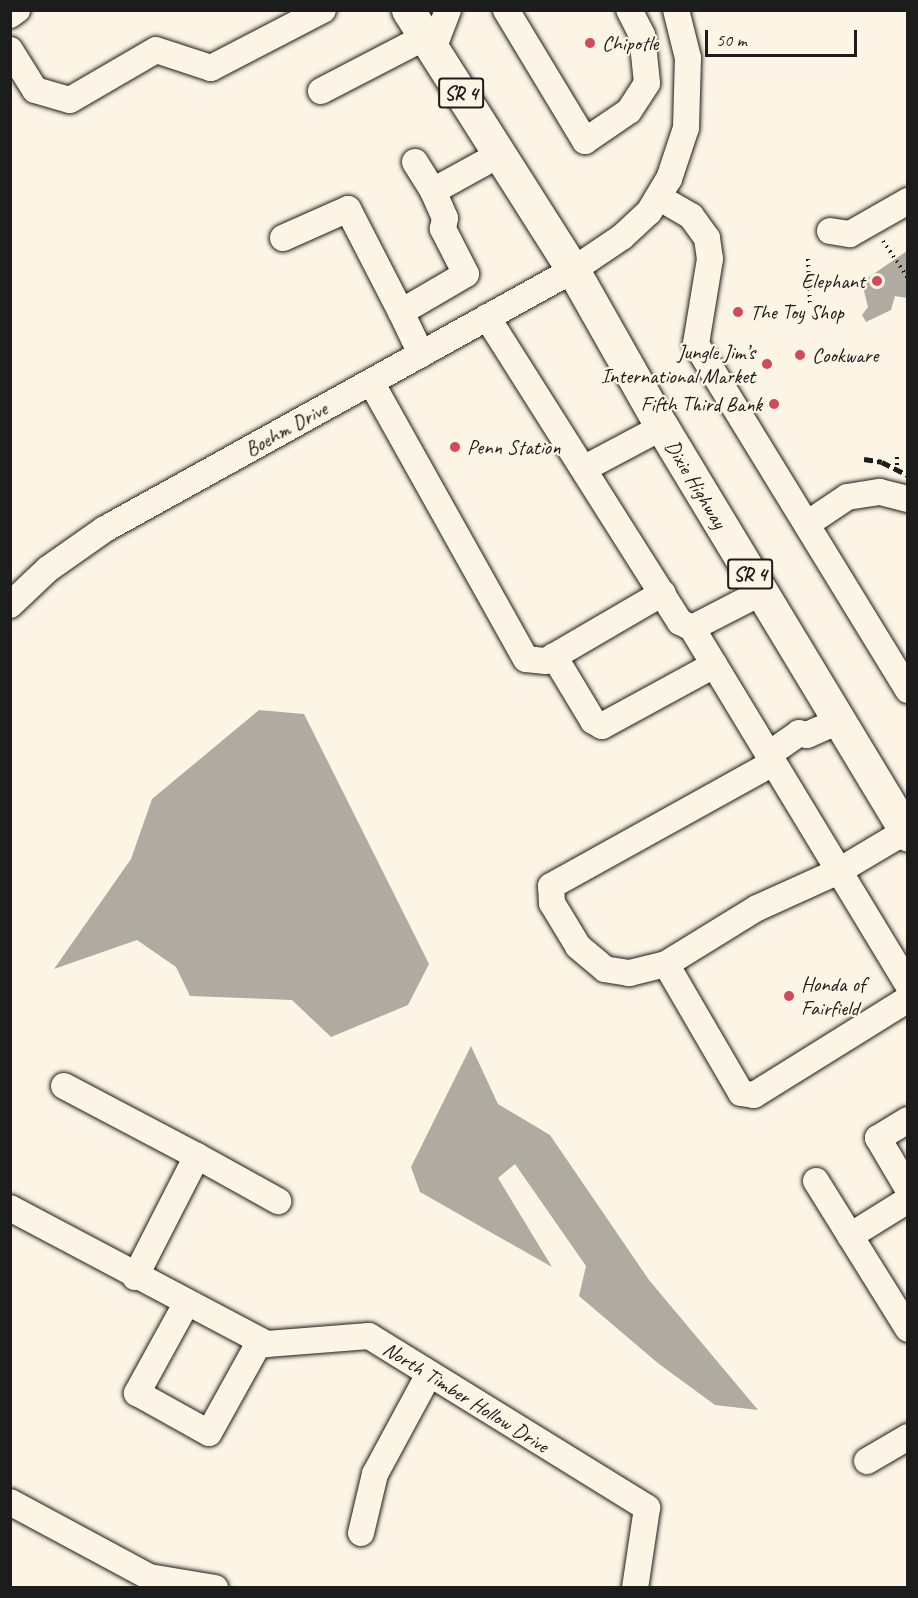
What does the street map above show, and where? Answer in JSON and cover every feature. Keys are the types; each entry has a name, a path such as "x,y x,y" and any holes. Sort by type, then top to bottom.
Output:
{"main road":[{"name":"Dixie Highway","path":"422,32 573,270 662,427 907,833"}],"street":[{"path":"10,15 17,10"},
{"path":"10,50 35,90 70,100 156,50 211,68 323,10"},
{"path":"321,91 422,32 447,10"},
{"path":"506,10 585,141 629,111 648,83 642,35 629,10"},
{"name":"Boehm Drive","path":"10,605 48,569 105,529 573,270 622,237 649,212 669,179 686,128 688,58 676,10"},
{"path":"433,191 500,154"},
{"path":"401,312 466,273 443,229 446,218 415,162"},
{"path":"658,197 692,216 706,238 710,259 696,344 908,690"},
{"path":"830,231 850,234 908,201"},
{"path":"283,238 348,209 421,354"},
{"path":"487,317 585,468 680,622 692,628 714,665 783,750 839,871 908,986"},
{"path":"370,382 526,659 546,661 663,593"},
{"path":"585,468 662,427"},
{"path":"807,524 847,497 902,491"},
{"path":"692,628 762,592"},
{"path":"554,656 593,721 602,726 714,665"},
{"path":"839,721 783,750 551,886 552,903 578,946 605,969 629,973 666,964 757,908 839,871 907,833"},
{"path":"666,964 741,1093 754,1095 908,999"},
{"path":"64,1086 278,1201"},
{"path":"908,1120 878,1138 908,1189"},
{"path":"135,1277 197,1156"},
{"path":"816,1180 908,1329"},
{"path":"850,1236 908,1200"},
{"name":"North Timber Hollow Drive","path":"10,1208 186,1304 267,1344 369,1336 647,1508 635,1587"},
{"path":"186,1304 137,1393 209,1433 260,1341"},
{"path":"361,1533 375,1474 429,1374"},
{"path":"867,1461 908,1437"},
{"path":"10,1502 148,1577 215,1587"}],"path":[{"path":"888,250 908,278"},
{"path":"808,259 810,305"},
{"path":"897,457 902,491"}],"shaded area":[{"path":"907,251 907,298 895,296 891,310 866,322 862,315 868,307 864,291 869,277"},
{"path":"259,710 304,714 429,964 408,1005 331,1037 292,1000 190,996 176,967 137,940 54,969 131,859 152,799"},
{"path":"471,1046 498,1104 550,1135 649,1280 758,1410 715,1405 659,1364 579,1296 586,1266 515,1164 498,1178 552,1267 420,1192 411,1167"}],"railway":[{"path":"864,459 882,462 908,475"}],"place":[{"name":"Chipotle","path":"590,43"},
{"name":"Elephant","path":"877,281"},
{"name":"The Toy Shop","path":"738,312"},
{"name":"Cookware","path":"800,355"},
{"name":"Jungle Jim’s International Market","path":"767,364"},
{"name":"Fifth Third Bank","path":"774,404"},
{"name":"Penn Station","path":"455,447"},
{"name":"Honda of Fairfield","path":"789,996"}]}
